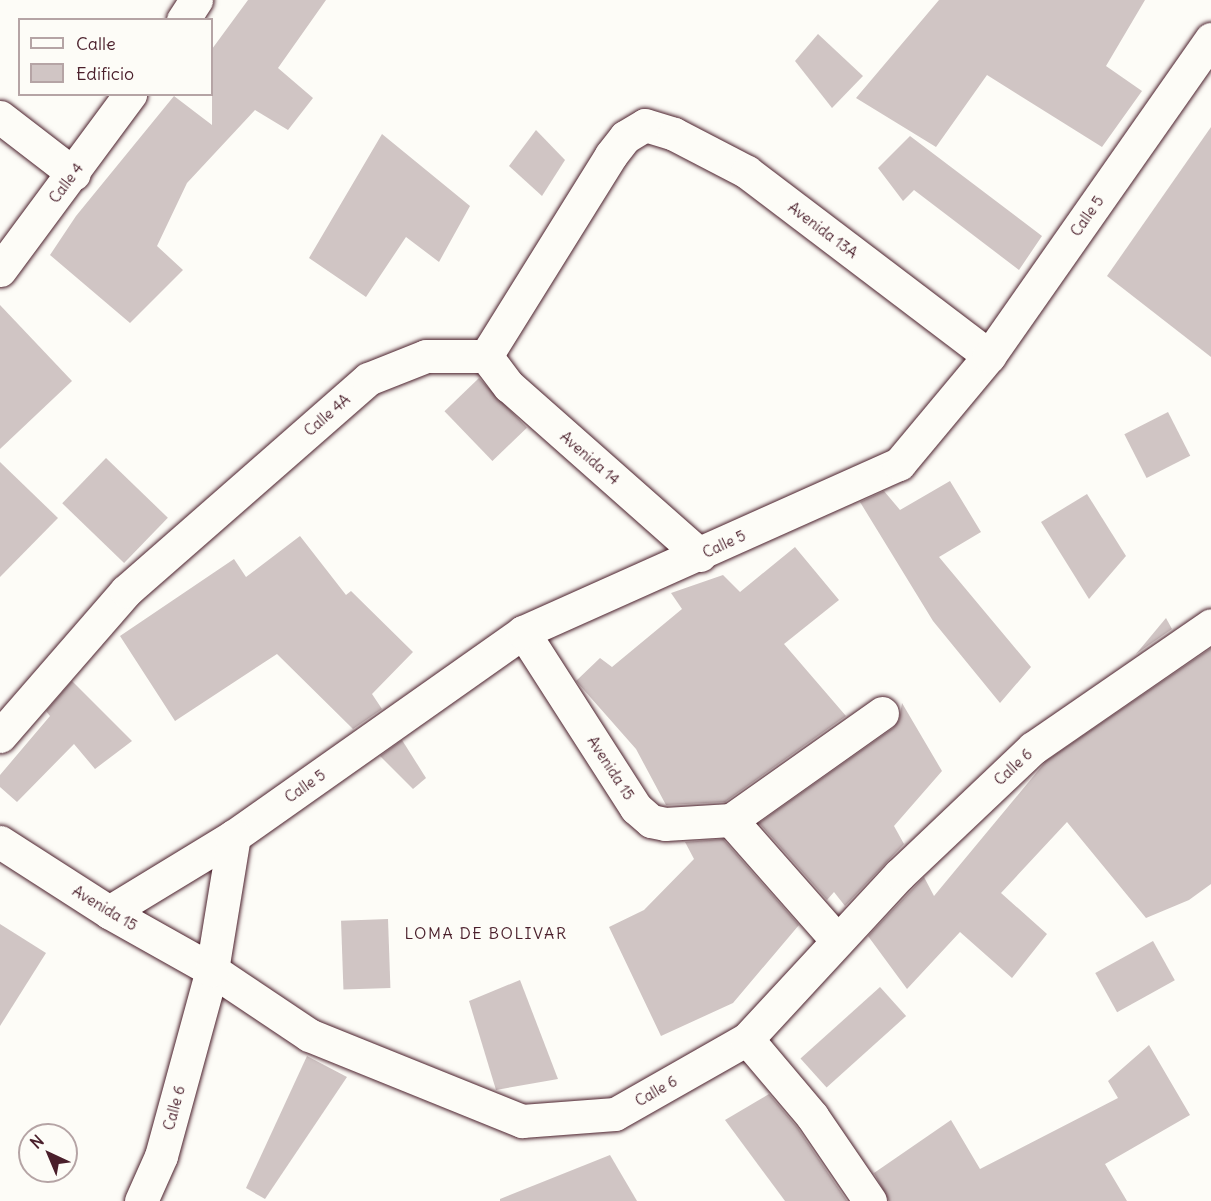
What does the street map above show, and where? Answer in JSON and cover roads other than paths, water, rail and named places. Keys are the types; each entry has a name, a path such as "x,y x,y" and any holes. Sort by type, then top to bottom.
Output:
{"street":[{"path":"184,18 196,0"},
{"name":"Calle 5","path":"109,912 234,836 522,632 700,555 899,464 989,356 1211,39"},
{"name":"Calle 4","path":"0,270 74,174 129,96"},
{"path":"0,117 74,174"},
{"name":"Avenida 13A","path":"486,356 610,155 625,137 645,125 674,134 747,172 989,356"},
{"name":"Calle 4A","path":"0,736 126,591 368,379 426,356 486,356"},
{"name":"Avenida 14","path":"486,356 508,386 700,555"},
{"name":"Calle 6","path":"141,1201 161,1156 212,970 309,1035 522,1121 615,1114 747,1039 836,939 1033,748 1211,626"},
{"name":"Avenida 15","path":"522,632 636,807 651,820 665,824 731,820"},
{"path":"836,939 731,820 882,713"},
{"path":"212,970 234,836"},
{"name":"Avenida 15","path":"0,842 109,912 212,970"},
{"path":"747,1039 812,1116 870,1201"}],"district":[{"name":"LOMA DE BOLIVAR","path":"486,933"}]}
